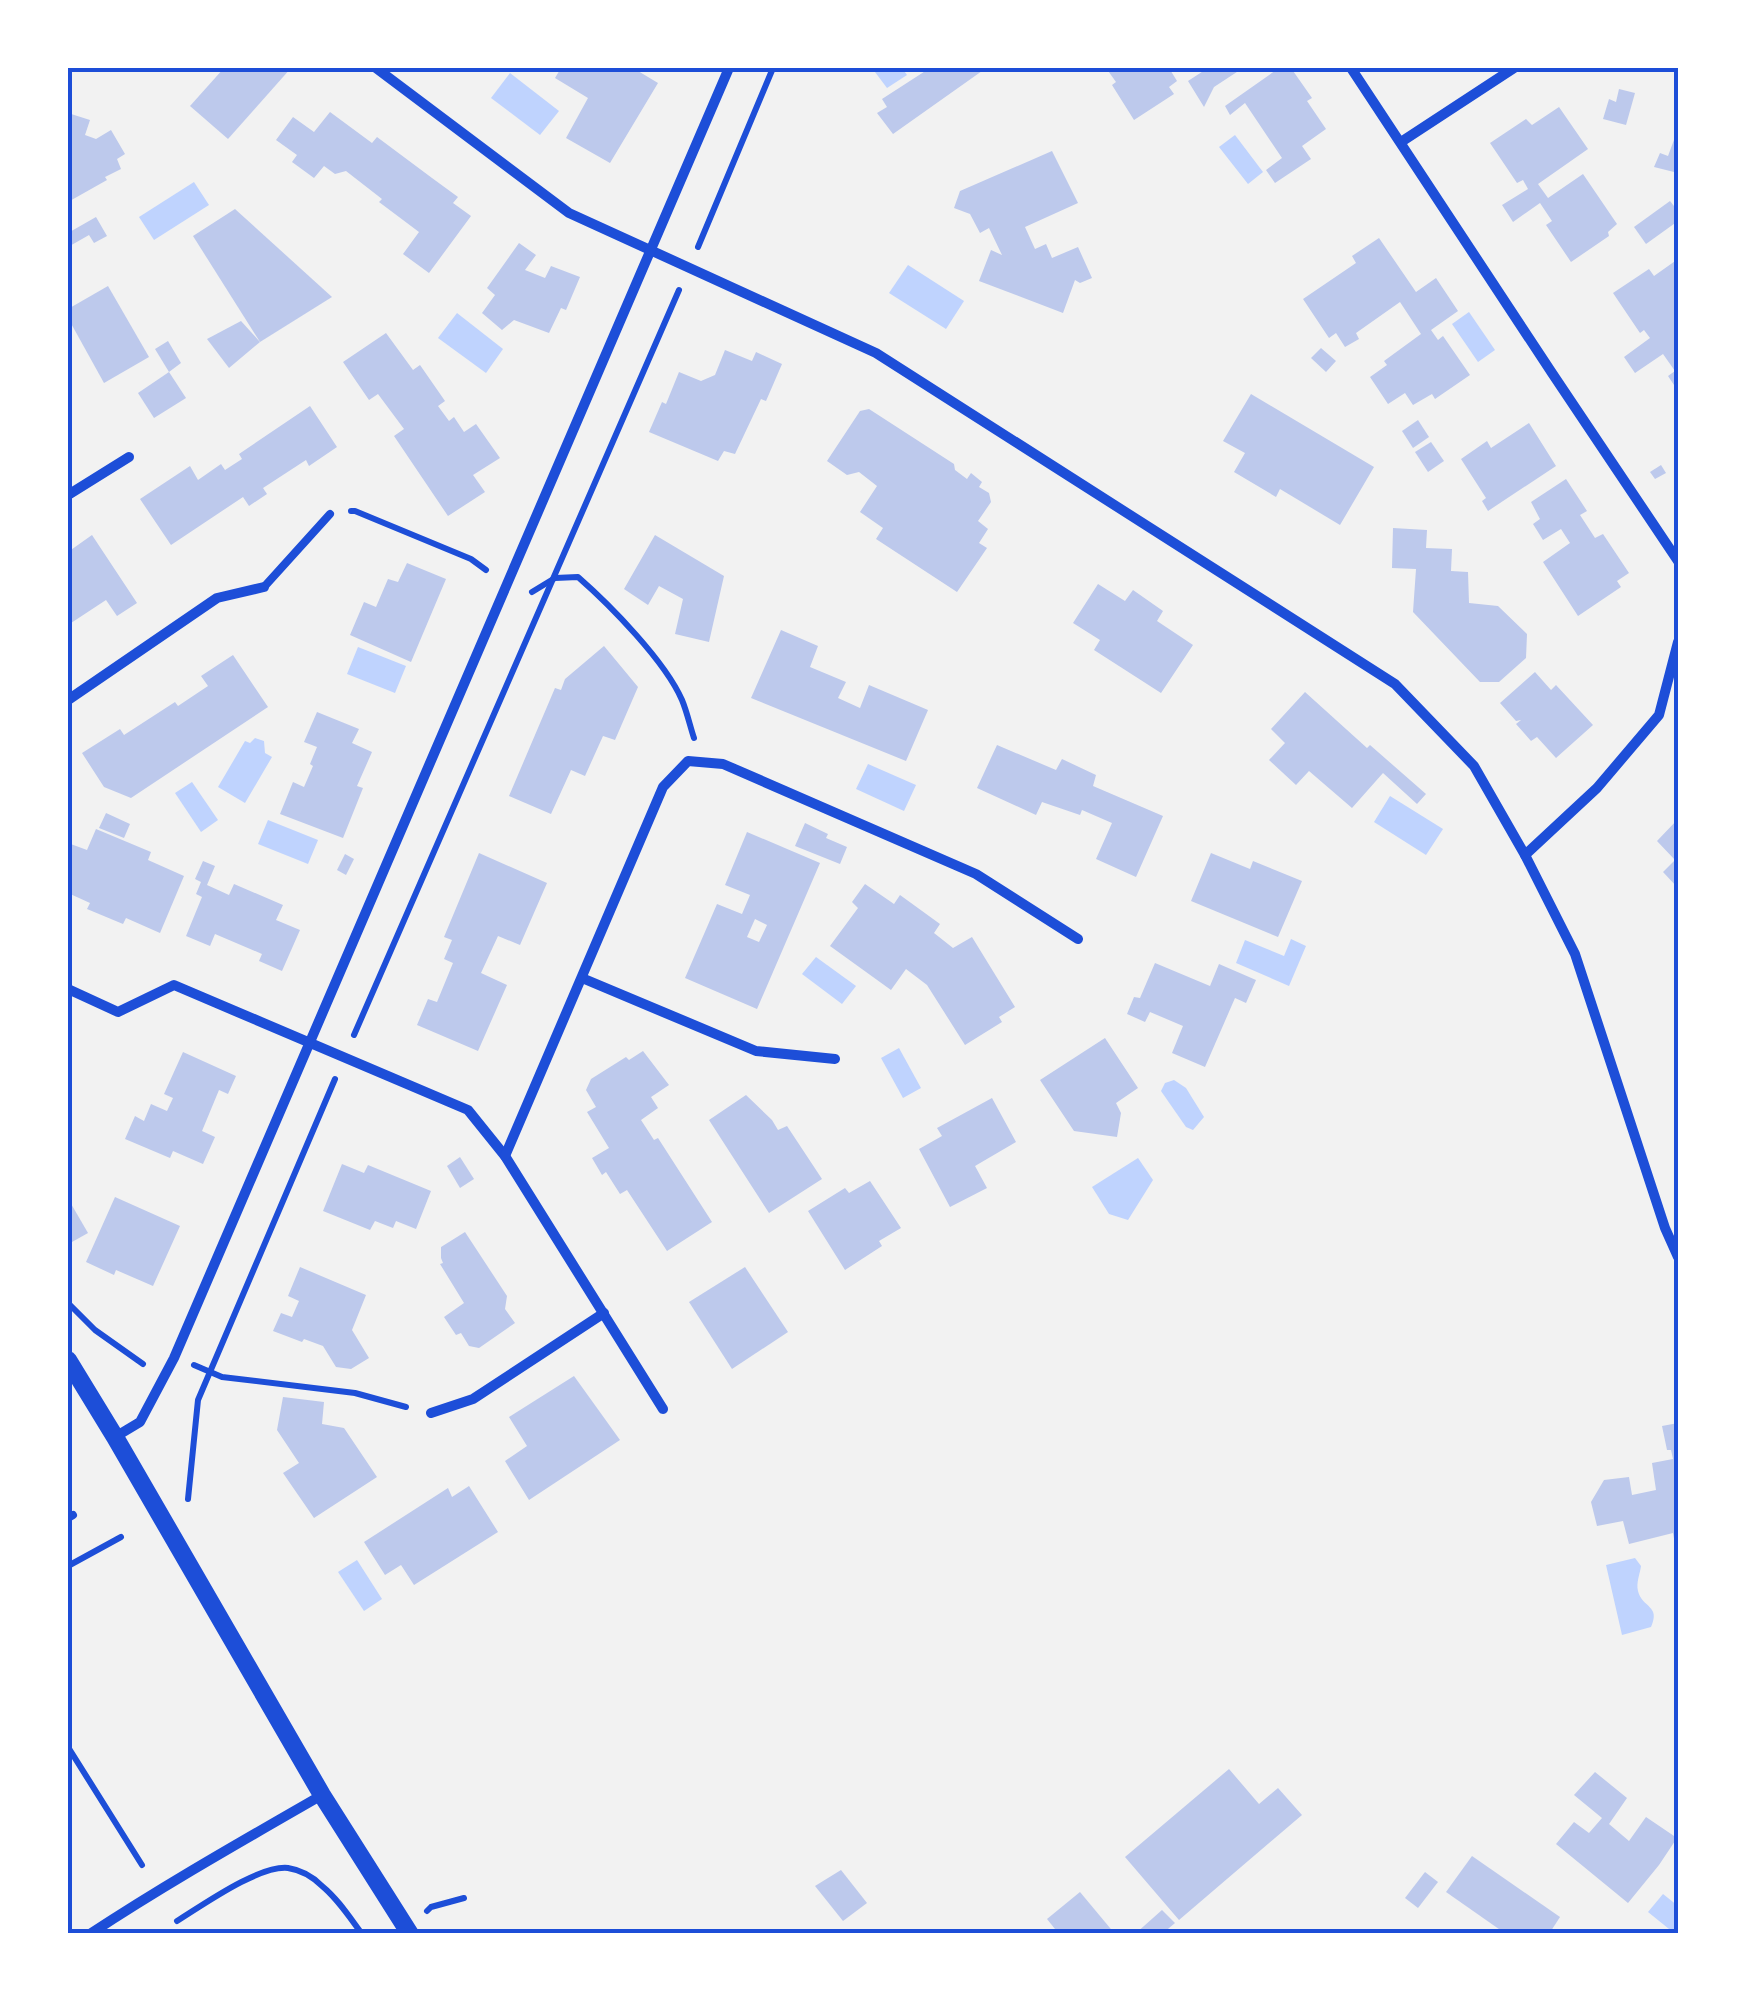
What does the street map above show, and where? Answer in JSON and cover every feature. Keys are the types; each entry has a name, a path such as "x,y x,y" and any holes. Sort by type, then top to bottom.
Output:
{"street":[{"path":"376,68 569,213 876,353 1395,684 1474,766 1575,954 1678,1257"},
{"path":"115,1437 140,1422 174,1358 730,68"},
{"path":"1351,68 1678,561"},
{"path":"1401,142 1514,68"},
{"path":"68,496 129,456"},
{"path":"68,700 217,598 264,587"},
{"path":"1525,856 1597,788 1659,716 1678,642"},
{"path":"505,1156 663,787 688,761 723,764 976,874 1078,938"},
{"path":"582,978 756,1051 835,1059"},
{"path":"68,989 118,1012 174,985 468,1110 505,1156 663,1409"},
{"path":"431,1414 473,1399 604,1314"},
{"path":"68,1360 322,1795 410,1934"},
{"path":"90,1934 155,1891 322,1795"}],"lane":[{"path":"264,587 330,514"}],"path":[{"path":"188,1498 198,1400 774,68"},
{"path":"330,514 355,511 470,559 507,585 534,593 555,578 578,577 607,602 666,672 681,698 701,762"},
{"path":"68,1303 95,1330 164,1379"},
{"path":"174,1358 222,1377 356,1393 431,1414"},
{"path":"68,1566 122,1536"},
{"path":"68,1748 142,1864"},
{"path":"177,1921 256,1875 285,1868 300,1871 326,1888 362,1934"}],"water":[{"path":"872,68 902,68 907,75 887,88"},
{"path":"510,73 559,111 540,135 491,98"},
{"path":"1235,135 1263,172 1248,184 1219,147"},
{"path":"194,182 209,205 154,240 139,217"},
{"path":"908,265 964,301 946,329 889,293"},
{"path":"1469,312 1495,350 1478,362 1452,324"},
{"path":"457,313 503,349 486,373 438,338"},
{"path":"358,647 406,666 395,693 347,674"},
{"path":"255,738 264,741 265,753 272,757 245,803 218,787 245,741 250,743"},
{"path":"868,764 916,785 904,811 856,789"},
{"path":"192,782 218,820 201,832 175,793"},
{"path":"1390,796 1443,829 1426,855 1374,822"},
{"path":"268,820 318,840 308,864 258,844"},
{"path":"1291,939 1306,946 1289,986 1236,963 1245,940 1284,956"},
{"path":"816,957 856,986 842,1004 802,974"},
{"path":"899,1048 921,1088 903,1098 881,1058"},
{"path":"1174,1080 1186,1088 1204,1117 1193,1130 1186,1127 1161,1091 1165,1083"},
{"path":"1138,1158 1153,1180 1128,1220 1109,1214 1092,1187"},
{"path":"1635,1558 1641,1566 1638,1591 1652,1610 1653,1620 1651,1627 1622,1635 1606,1565"},
{"path":"357,1560 382,1599 364,1611 338,1572"},
{"path":"1663,1894 1678,1906 1678,1933 1648,1912"}],"building":[{"path":"224,68 291,68 228,139 190,106"},
{"path":"561,68 633,68 658,83 610,163 566,138 588,98 555,78"},
{"path":"930,68 982,71 893,134 877,113 887,107 882,99"},
{"path":"1106,68 1169,68 1177,81 1169,87 1174,94 1134,120"},
{"path":"1208,68 1243,68 1214,87 1204,107 1188,81"},
{"path":"1279,68 1291,68 1312,98 1307,101 1326,129 1302,146 1311,159 1275,183 1266,170 1282,158 1245,103 1230,115 1225,106"},
{"path":"1619,89 1635,93 1626,125 1603,119 1609,99 1616,102"},
{"path":"1559,107 1588,149 1538,184 1548,198 1583,174 1617,224 1608,232 1609,236 1571,262 1546,225 1552,221 1540,203 1513,222 1502,205 1528,189 1523,180 1517,183 1490,143 1526,119 1532,125"},
{"path":"330,112 372,143 377,137 458,197 453,203 471,216 429,273 403,254 419,232 379,202 382,199 346,171 335,174 324,166 314,178 292,162 297,155 276,140 293,117 314,132"},
{"path":"68,113 90,120 85,135 96,139 111,130 125,154 117,159 121,169 68,202"},
{"path":"1678,129 1678,173 1654,167 1660,153 1668,156"},
{"path":"1052,151 1078,203 1025,227 1035,249 1046,244 1052,258 1078,247 1092,278 1080,283 1075,280 1063,313 979,281 991,250 1002,255 989,228 980,233 970,214 954,208 960,191"},
{"path":"1670,201 1678,211 1678,221 1646,244 1634,227"},
{"path":"235,209 332,297 260,342 193,236"},
{"path":"96,217 107,236 94,243 89,235 68,247 68,233"},
{"path":"1379,238 1416,292 1436,278 1458,311 1431,330 1438,340 1443,336 1470,375 1435,399 1432,394 1413,405 1405,393 1388,404 1370,377 1387,365 1384,361 1421,334 1400,302 1356,333 1359,339 1345,347 1336,333 1329,338 1303,299 1356,263 1352,256"},
{"path":"519,243 536,255 525,270 545,278 551,266 580,277 566,310 561,308 549,333 514,320 502,330 482,313 495,295 487,288"},
{"path":"1678,259 1678,320 1674,323 1678,329 1678,391 1668,376 1675,371 1663,354 1635,373 1624,357 1650,338 1644,330 1640,333 1613,293 1649,269 1654,276"},
{"path":"108,286 149,357 104,383 68,318 68,309"},
{"path":"241,321 260,342 229,368 207,339"},
{"path":"386,333 413,370 420,365 445,401 438,406 449,421 454,417 464,432 476,424 500,458 473,475 485,492 448,516 394,436 404,429 378,394 369,400 343,362"},
{"path":"168,341 181,363 169,372 155,349"},
{"path":"1321,348 1336,361 1326,372 1311,358"},
{"path":"725,350 752,361 756,352 782,364 735,454 724,451 718,461 649,432 679,372 701,381 715,375"},
{"path":"169,372 186,398 154,418 138,393"},
{"path":"1251,394 1374,467 1340,525 1280,489 1276,497 1234,472 1245,453 1223,441"},
{"path":"310,406 337,447 309,466 306,460 263,488 267,494 249,506 243,497 171,545 140,499 190,466 198,480 221,464 225,470 242,459 239,454"},
{"path":"869,409 954,464 955,470 967,479 971,473 982,482 979,487 989,493 991,502 978,521 988,529 979,543 987,548 957,592 876,539 883,528 860,512 877,486 859,472 847,475 827,461 860,411"},
{"path":"1418,420 1429,437 1413,448 1402,431"},
{"path":"1529,423 1556,466 1488,511 1482,501 1486,498 1461,459 1487,441 1491,448"},
{"path":"1431,442 1444,461 1428,472 1415,452"},
{"path":"1661,465 1666,473 1655,479 1650,472"},
{"path":"1566,479 1587,511 1580,515 1595,538 1603,534 1629,573 1617,581 1621,587 1578,616 1543,562 1570,543 1561,529 1543,540 1533,524 1540,519 1531,502"},
{"path":"1393,528 1427,530 1426,548 1452,549 1451,571 1468,572 1469,603 1498,606 1527,634 1526,658 1499,682 1480,682 1413,612 1416,569 1392,568"},
{"path":"92,535 137,603 117,616 106,600 68,625 68,552"},
{"path":"655,535 724,576 709,642 675,634 683,599 659,586 648,605 624,589"},
{"path":"407,563 446,579 411,662 350,635 364,602 376,607 388,579 398,582"},
{"path":"1098,584 1125,601 1133,590 1163,611 1157,621 1193,645 1161,693 1094,650 1100,640 1073,623"},
{"path":"781,630 818,646 810,667 846,682 838,698 860,708 869,685 928,710 906,761 751,698"},
{"path":"604,646 638,687 615,740 603,736 585,776 571,770 551,814 509,796 555,688 561,690 565,679"},
{"path":"233,655 268,707 131,798 104,787 82,753 120,729 124,735 175,702 178,706 208,686 201,676"},
{"path":"1535,672 1551,690 1556,685 1593,725 1556,758 1537,737 1531,741 1516,724 1521,720 1516,721 1500,703"},
{"path":"1305,692 1426,794 1417,804 1383,773 1352,808 1309,771 1296,785 1269,760 1285,743 1271,729"},
{"path":"317,712 359,729 352,743 372,752 357,786 363,788 343,838 280,814 293,782 304,787 313,766 310,764 317,747 304,742"},
{"path":"997,745 1056,770 1062,759 1096,775 1093,786 1163,816 1136,877 1096,859 1112,823 1082,810 1080,815 1042,802 1036,815 977,788"},
{"path":"106,813 130,824 124,838 99,828"},
{"path":"1678,819 1678,888 1663,872 1675,860 1657,841"},
{"path":"805,823 847,847 840,864 795,846"},
{"path":"96,829 151,852 148,860 184,876 160,933 126,918 123,924 87,909 90,903 68,893 68,843 87,850"},
{"path":"747,832 820,863 757,1009 685,978 717,904 742,914 750,895 725,885","holes":["755,919 767,925 759,942 747,937"]},
{"path":"479,853 547,883 520,945 498,936 481,973 507,985 478,1051 417,1025 428,999 437,1002 453,963 444,959 452,940 444,937"},
{"path":"1211,853 1250,869 1253,861 1302,881 1278,937 1191,901"},
{"path":"345,854 354,859 346,875 337,870"},
{"path":"203,861 215,866 207,885 229,895 234,884 283,905 276,920 300,930 282,971 259,961 262,954 215,934 210,946 186,936 202,897 196,894 201,882 195,879"},
{"path":"865,884 894,904 900,895 940,924 934,933 953,948 972,937 1015,1007 999,1017 1002,1022 965,1045 927,985 906,969 891,990 830,946 858,908 852,902"},
{"path":"1155,963 1210,986 1219,964 1256,980 1246,1003 1235,998 1205,1067 1172,1053 1183,1026 1150,1012 1145,1022 1127,1014 1134,997 1140,998"},
{"path":"1105,1038 1138,1088 1116,1103 1121,1113 1117,1137 1074,1131 1040,1080"},
{"path":"643,1051 669,1085 651,1097 658,1108 641,1120 654,1140 658,1138 712,1222 667,1251 627,1190 620,1194 592,1158 609,1148 587,1112 596,1107 586,1090 591,1079"},
{"path":"183,1052 236,1076 228,1094 219,1090 202,1131 215,1137 203,1164 173,1151 170,1158 125,1139 135,1116 144,1121 151,1104 167,1111 173,1098 164,1094"},
{"path":"746,1095 778,1130 787,1126 822,1179 769,1213 709,1120"},
{"path":"992,1098 1016,1142 975,1166 987,1188 950,1207 919,1149 942,1136 937,1128"},
{"path":"460,1157 474,1179 460,1188 447,1166"},
{"path":"342,1164 364,1173 368,1165 431,1191 416,1229 396,1221 393,1228 375,1221 370,1230 323,1211"},
{"path":"870,1181 901,1228 845,1270 808,1211 845,1188 849,1193"},
{"path":"115,1197 180,1226 153,1286 86,1262"},
{"path":"70,1202 88,1233 72,1242 68,1234"},
{"path":"465,1232 507,1296 505,1309 515,1323 479,1348 469,1346 461,1333 456,1335 444,1317 464,1303 440,1264 441,1247"},
{"path":"300,1267 366,1295 352,1330 369,1358 351,1369 336,1367 323,1346 273,1331 281,1313 292,1317 299,1301 288,1296"},
{"path":"745,1267 788,1332 732,1369 689,1302"},
{"path":"574,1376 620,1440 529,1500 505,1461 527,1446 509,1417"},
{"path":"283,1397 324,1402 322,1424 344,1428 377,1477 314,1518 283,1473 299,1463 277,1430"},
{"path":"1678,1423 1678,1550 1673,1533 1629,1544 1623,1521 1597,1526 1591,1502 1604,1480 1629,1477 1632,1495 1656,1490 1652,1463 1673,1459 1662,1426"},
{"path":"469,1486 498,1532 414,1585 401,1565 385,1575 364,1542 448,1488 452,1497"},
{"path":"1229,1769 1259,1804 1278,1788 1302,1815 1179,1920 1125,1857"},
{"path":"1595,1772 1627,1798 1609,1824 1629,1841 1646,1817 1677,1838 1628,1903 1556,1844 1574,1822 1589,1833 1602,1818 1574,1795"},
{"path":"1472,1856 1560,1917 1549,1934 1506,1934 1446,1892"},
{"path":"841,1870 867,1903 843,1921 815,1886"},
{"path":"1425,1872 1438,1882 1418,1908 1405,1898"},
{"path":"1080,1892 1115,1934 1059,1934 1047,1919"},
{"path":"1162,1910 1175,1923 1162,1934 1135,1934"}]}
